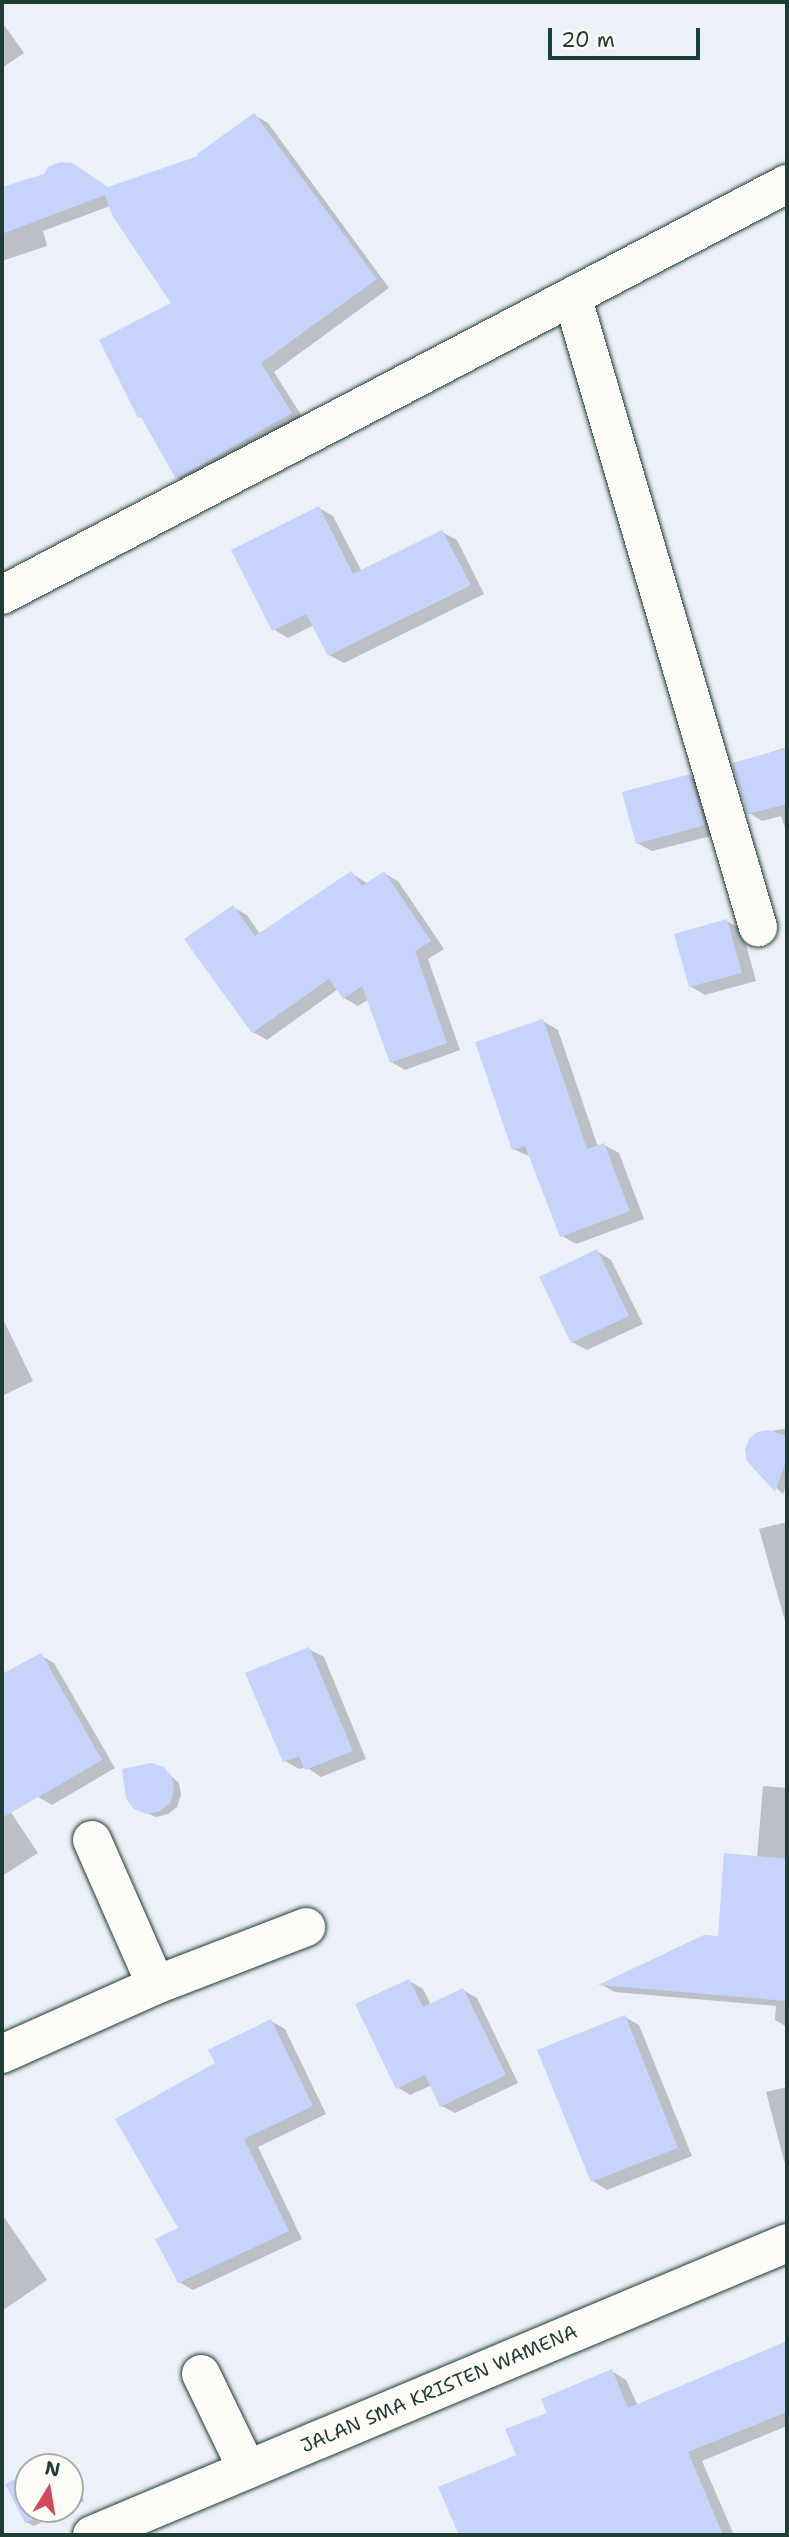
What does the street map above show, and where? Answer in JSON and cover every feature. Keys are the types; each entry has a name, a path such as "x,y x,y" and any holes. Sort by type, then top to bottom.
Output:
{"street":[{"path":"2,594 573,299 787,184"},
{"path":"573,299 758,927"},
{"path":"92,1840 156,1984"},
{"path":"2,2053 156,1984 306,1927"},
{"name":"JALAN SMA KRISTEN WAMENA","path":"92,2535 787,2243"},
{"path":"201,2374 247,2469"}],"building":[{"path":"254,113 377,279 261,363 292,413 176,479 141,417 138,418 99,340 171,303 112,215 105,195 2,234 2,187 44,174 48,167 60,162 72,163 108,187 198,156 197,154"},
{"path":"319,506 353,574 442,530 471,585 328,656 306,614 272,631 231,550"},
{"path":"787,748 787,804 748,814 732,763"},
{"path":"690,774 705,825 636,844 622,792"},
{"path":"351,871 362,886 384,871 431,941 415,951 447,1043 390,1063 362,986 343,999 329,979 252,1033 184,939 233,905 255,936"},
{"path":"727,919 742,973 689,987 674,934"},
{"path":"543,1019 587,1149 604,1143 630,1211 560,1237 525,1146 512,1150 475,1042"},
{"path":"597,1249 629,1316 571,1343 539,1277"},
{"path":"769,1430 787,1436 787,1458 775,1492 747,1461 745,1450 749,1439 757,1432"},
{"path":"309,1647 353,1751 305,1770 299,1756 283,1762 245,1673"},
{"path":"41,1653 102,1760 2,1818 2,1674"},
{"path":"151,1763 164,1767 172,1777 174,1791 170,1803 160,1811 147,1814 134,1809 126,1799 122,1769"},
{"path":"724,1853 787,1859 787,2001 598,1985 704,1935 718,1936"},
{"path":"409,1979 423,2007 463,1988 506,2075 440,2107 425,2075 396,2089 355,2004"},
{"path":"625,2015 678,2148 591,2182 537,2050"},
{"path":"271,2019 313,2106 244,2139 289,2231 178,2283 155,2239 178,2228 115,2119 215,2063 208,2050"},
{"path":"787,2341 787,2412 688,2452 723,2535 459,2535 438,2487 516,2455 505,2429 547,2413 541,2399 612,2369 628,2408"},
{"path":"14,2480 14,2502 5,2484"}]}
